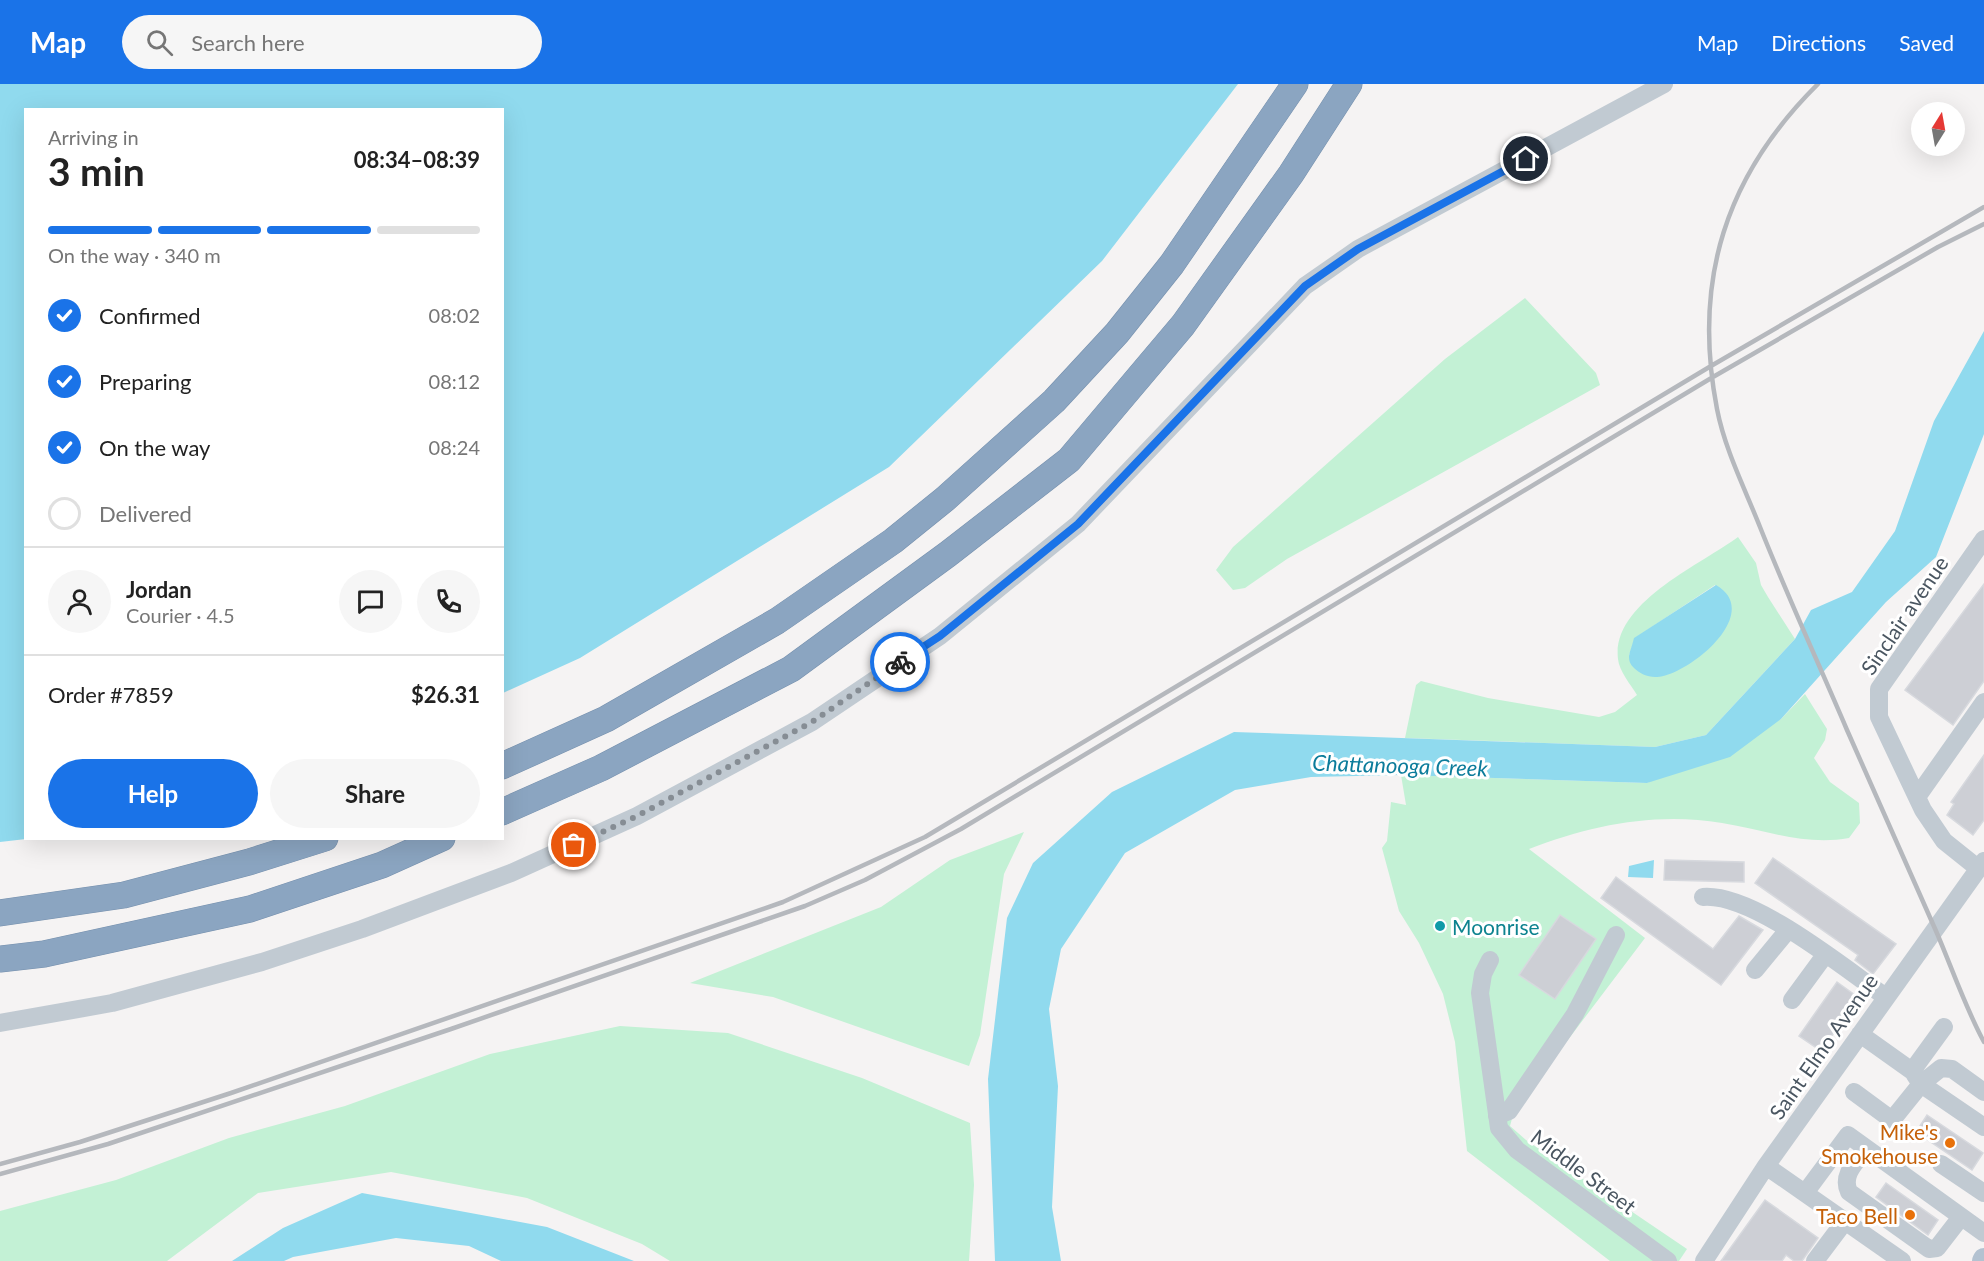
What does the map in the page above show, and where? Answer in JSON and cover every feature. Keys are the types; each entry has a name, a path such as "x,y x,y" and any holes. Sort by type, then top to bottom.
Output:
{"highway":[{"path":"504,765 606,719 777,621 893,541 945,499 1054,401 1117,333 1172,264 1294,84"},
{"path":"504,811 601,768 791,669 948,554 1069,460 1183,325 1291,174 1349,84"},
{"path":"0,913 124,895 249,862 319,840"},
{"path":"0,959 44,954 249,909 382,865 438,840"}],"street":[{"path":"0,1023 112,1004 262,962 372,926 511,873 637,816 812,722 940,636 1078,524 1305,286 1358,249 1664,84"},
{"name":"Sinclair avenue","path":"1981,865 1944,841 1917,797 1879,717 1879,689 1984,539"},
{"path":"1917,797 1984,702"},
{"name":"Saint Elmo Avenue","path":"1704,1261 1766,1166 1981,865"},
{"path":"1703,897 1717,896 1764,914 1886,997"},
{"path":"1755,970 1788,930"},
{"path":"1497,1116 1509,1111 1575,1014 1616,935"},
{"path":"1792,1000 1825,955"},
{"name":"Middle Street","path":"1490,960 1483,974 1480,993 1499,1128 1517,1150 1668,1261"},
{"path":"1854,1092 1892,1120 1944,1027"},
{"path":"1860,1034 1984,1127"},
{"path":"1916,1077 1941,1068 1952,1069 1984,1092"},
{"path":"1805,1193 1848,1136 1984,1233"},
{"path":"1866,1149 1847,1175 1845,1184 1849,1192 1867,1205 1929,1249 1937,1248 1961,1217"},
{"path":"1941,1164 1984,1193"},
{"path":"1766,1166 1902,1261"},
{"path":"1815,1261 1845,1221"}],"green space":[{"path":"1525,298 1596,373 1600,385 1287,559 1245,588 1233,590 1216,570 1233,547 1445,359"},
{"path":"1738,537 1756,563 1761,585 1795,639 1706,735 1655,747 1405,738 1416,685 1421,681 1488,698 1599,717 1615,712 1637,695 1623,673 1618,659 1620,639 1629,620 1643,603 1662,587","holes":["1715,585 1730,602 1731,614 1629,656 1635,638"]},
{"path":"1805,694 1827,729 1825,740 1814,758 1830,782 1859,803 1860,823 1849,838 1801,839 1722,823 1673,819 1600,827 1529,849 1645,938 1514,1111 1510,1126 1526,1140 1687,1249 1679,1261 1610,1261 1467,1151 1455,1042 1443,994 1419,943 1399,911 1382,848 1387,841 1391,802 1406,805 1401,775 1647,783 1781,719"},
{"path":"1024,832 1004,874 980,1035 969,1066 773,997 690,983 881,907 950,860"},
{"path":"620,1026 728,1033 862,1078 970,1123 974,1185 969,1261 670,1261 642,1244 527,1198 391,1172 258,1193 167,1261 0,1261 0,1211 116,1180 229,1138 345,1106 490,1054"}],"water":[{"path":"0,84 1238,84 1102,261 889,467 580,658 504,693 504,108 24,108 24,839 0,842"},
{"name":"Chattanooga Creek","path":"1984,331 1984,434 1936,557 1886,602 1781,719 1730,757 1647,783 1401,775 1311,777 1235,790 1125,853 1061,949 1049,1009 1058,1086 1052,1207 1061,1261 995,1261 988,1079 1007,918 1033,863 1112,792 1234,732 1655,747 1706,735 1795,639 1811,610 1852,592 1895,531 1934,421"},
{"path":"1716,585 1729,597 1732,611 1727,626 1716,642 1685,667 1669,674 1649,676 1634,668 1629,656 1634,638"},
{"path":"1654,860 1653,878 1628,877 1629,866"},
{"path":"362,1193 547,1227 634,1261 501,1261 469,1246 396,1238 293,1257 284,1261 232,1261 283,1228"}],"building":[{"path":"1984,584 1984,681 1953,725 1905,690"},
{"path":"1984,755 1984,820 1973,835 1947,815 1954,804 1951,802"},
{"path":"1773,858 1896,944 1873,974 1855,960 1858,955 1755,883"},
{"path":"1665,860 1744,862 1744,882 1664,880"},
{"path":"1616,877 1713,949 1739,916 1763,930 1721,985 1601,898"},
{"path":"1560,915 1596,939 1555,999 1519,975"},
{"path":"1837,982 1859,998 1821,1051 1799,1036"},
{"name":"Mike's Smokehouse","path":"1927,1115 1983,1153 1972,1170 1916,1132"},
{"name":"Taco Bell","path":"1886,1183 1938,1220 1928,1235 1876,1197"},
{"path":"1765,1200 1818,1238 1802,1261 1794,1261 1786,1255 1782,1261 1721,1261"}],"railway":[{"path":"1818,84 1786,119 1760,155 1739,193 1724,232 1714,273 1709,317 1710,362 1717,409 1730,454 1781,578 1984,1042"},
{"path":"0,1164 80,1142 231,1093 783,902 925,837 1711,366 1984,207"},
{"path":"0,1174 108,1144 451,1029 805,906 865,880 961,829 1713,377 1938,247 1984,224"}],"way so far":[{"path":"574,845 637,816 812,722 900,662"}],"place":[{"name":"Moonrise","path":"1440,926"},
{"name":"Mike's Smokehouse","path":"1950,1143"},
{"name":"Taco Bell","path":"1910,1215"}],"route":[{"path":"900,662 940,636 1078,524 1160,440 1251,340 1305,286 1358,249 1526,159"}]}
